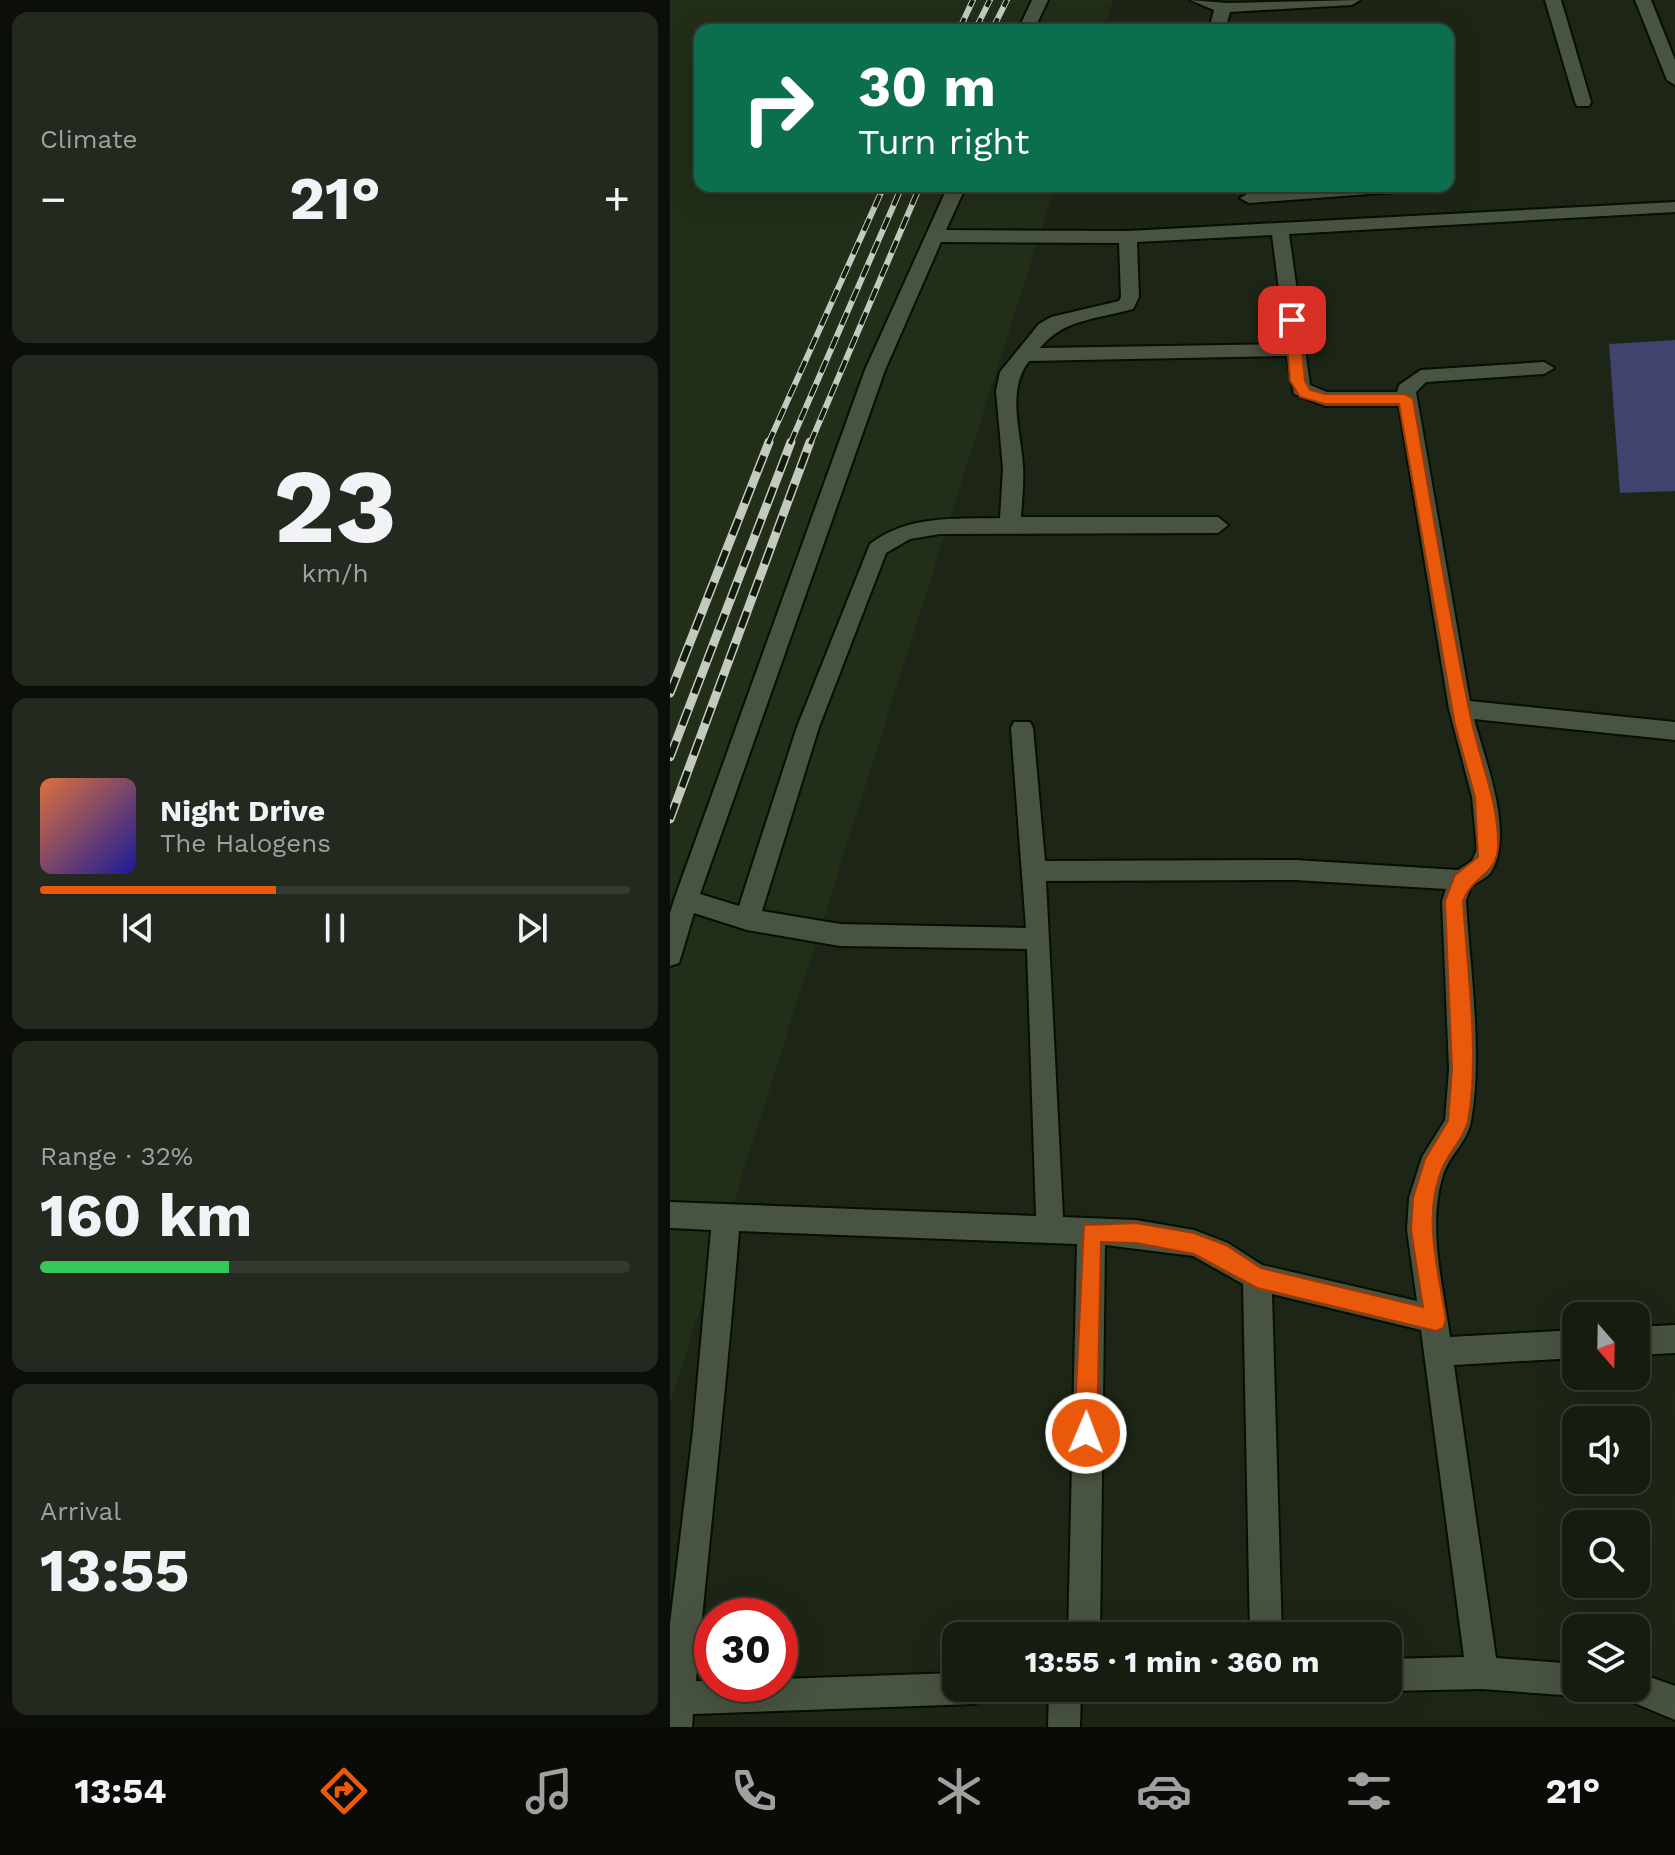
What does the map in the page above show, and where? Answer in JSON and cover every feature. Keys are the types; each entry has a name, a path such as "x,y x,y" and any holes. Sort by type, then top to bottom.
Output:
{"street":[{"path":"1029,24 1040,0"},
{"path":"1198,0 1226,8 1352,0"},
{"path":"1553,0 1583,102"},
{"path":"1643,0 1675,80"},
{"path":"1218,24 1220,13 1226,8"},
{"path":"670,955 686,900 875,370 954,192"},
{"path":"1247,192 1257,231"},
{"path":"936,236 1128,237 1675,207"},
{"path":"1280,230 1296,350 1297,381 1305,394 1325,399 1405,399"},
{"path":"1010,525 1013,469 1006,382 1023,355 1046,328 1058,321 1126,305 1130,297 1128,237"},
{"path":"1023,355 1296,350"},
{"path":"1035,871 1295,870 1461,880 1481,868 1489,849 1484,797 1460,709 1405,399 1406,390 1421,376 1544,368"},
{"path":"747,919 808,727 877,549 893,537 916,531 1010,525 1218,525"},
{"path":"1460,709 1675,731"},
{"path":"1022,728 1039,939 1050,1229"},
{"path":"1461,880 1454,901 1462,1070 1458,1123 1432,1166 1423,1198 1421,1230 1436,1320 1482,1673"},
{"path":"686,900 747,919 874,938 1039,939"},
{"path":"670,1215 1136,1233 1194,1243 1218,1253 1257,1277 1436,1320"},
{"path":"726,1218 708,1431 698,1494 677,1712 942,1691"},
{"path":"1084,1622 1091,1232"},
{"path":"1257,1277 1266,1622"},
{"path":"1650,1340 1675,1339"},
{"path":"1439,1352 1562,1345"},
{"path":"1402,1675 1482,1673 1562,1679"},
{"path":"1650,1691 1675,1704"},
{"path":"1064,1727 1065,1702"}],"shaded area":[{"path":"670,0 1113,0 1106,24 694,24 694,192 1053,192 670,1404"},
{"path":"1675,340 1675,491 1620,493 1609,344"}],"railway":[{"path":"962,24 973,0"},
{"path":"978,24 990,0"},
{"path":"995,24 1007,0"},
{"path":"768,444 881,192"},
{"path":"790,444 899,192"},
{"path":"810,444 917,192"},
{"path":"670,693 769,442"},
{"path":"670,757 791,442"},
{"path":"670,819 810,442"}],"route":[{"path":"1086,1433 1091,1232 1136,1233 1194,1243 1218,1253 1257,1277 1436,1320 1421,1230 1423,1198 1432,1166 1458,1123 1462,1070 1454,901 1461,880 1481,868 1489,849 1484,797 1463,725 1405,399 1325,399 1305,394 1297,381 1292,320"}]}
